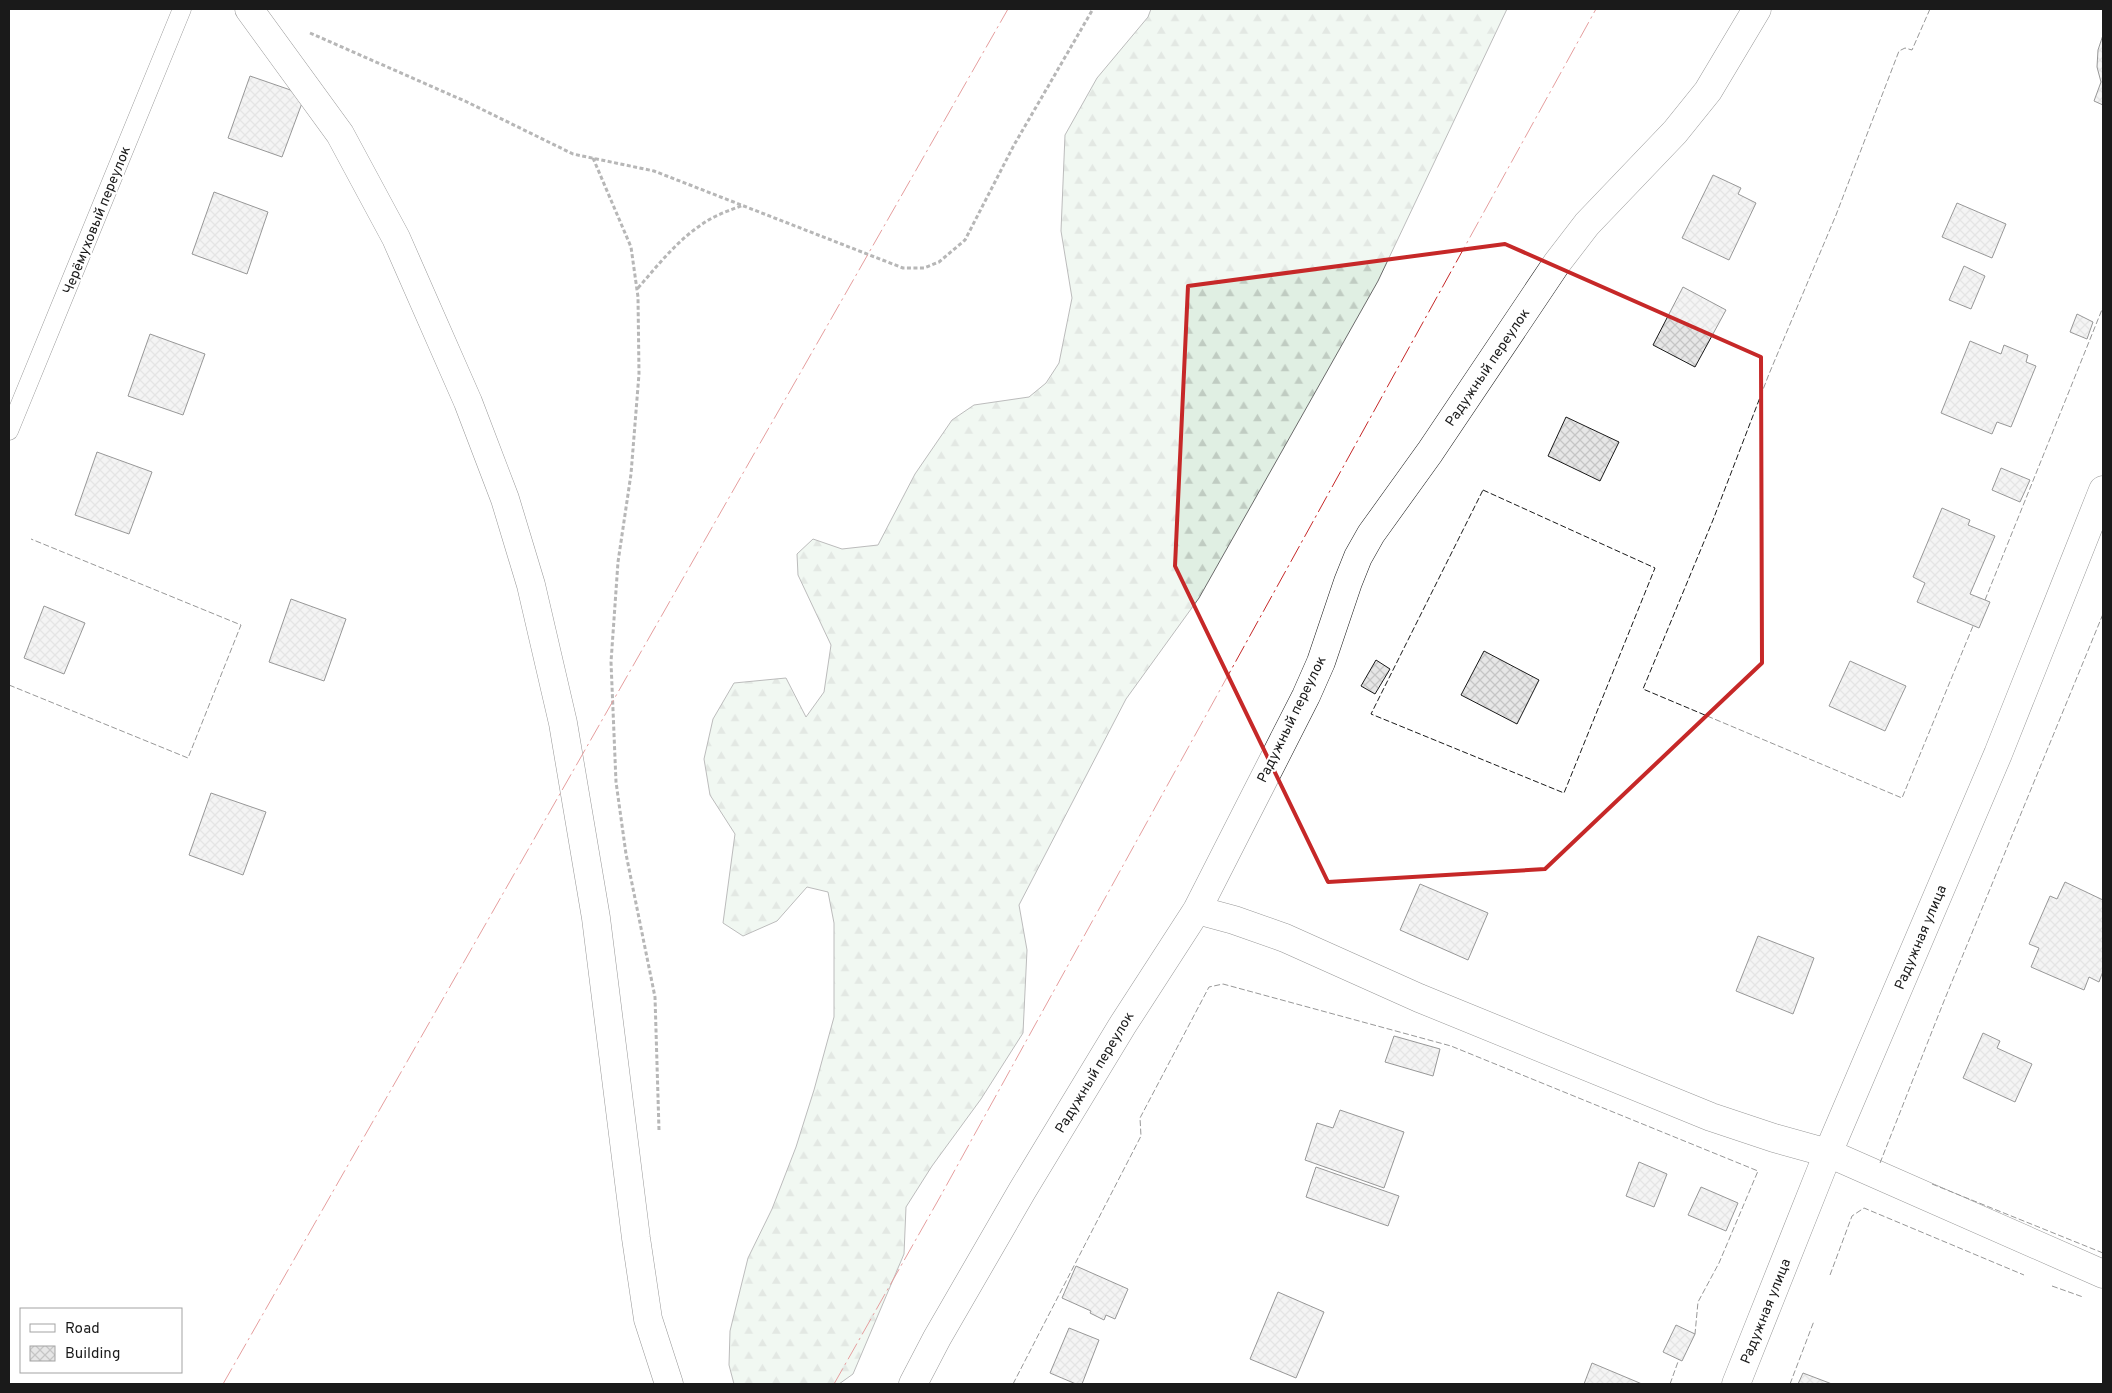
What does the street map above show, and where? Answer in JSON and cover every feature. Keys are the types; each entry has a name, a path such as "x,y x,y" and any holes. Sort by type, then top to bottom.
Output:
{"street":[{"path":"249,9 340,134 396,238 468,402 505,499 526,566 563,723 596,918 636,1238 648,1318 669,1384"},
{"name":"Радужный переулок","path":"913,1384 937,1338 1022,1191 1122,1026 1197,910 1306,696 1321,662 1358,557 1371,534 1430,452 1557,263 1587,224 1675,132 1708,91 1757,9"},
{"name":"Радужная улица","path":"1736,1384 1828,1153 1998,754 2103,490"},
{"path":"1197,910 1234,920 1285,938 1419,998 1711,1117 1774,1138 1828,1153 2103,1274"}],"lane":[{"name":"Черёмуховый переулок","path":"9,431 182,9"}],"path":[{"path":"308,32 466,102 573,154 654,171 903,268 924,268 939,262 965,240 1014,145 1094,9"},
{"path":"593,158 632,247 637,289 639,374 631,474 618,562 611,662 616,782 626,854 655,997 659,1134"},
{"path":"637,289 671,250 689,234 708,220 743,205"}],"highlighted area":[{"path":"1505,244 1761,357 1762,663 1545,869 1328,882 1175,566 1188,286"}],"green space":[{"path":"1151,9 1507,9 1378,281 1199,598 1126,699 1019,905 1027,950 1023,1033 981,1099 932,1166 906,1207 904,1254 853,1374 839,1384 734,1384 729,1365 730,1331 748,1258 772,1209 796,1147 834,1017 834,923 828,892 807,887 777,921 743,936 723,923 735,834 710,795 704,759 713,719 734,683 786,678 806,717 824,692 831,645 798,575 797,554 813,539 842,549 878,545 915,474 952,420 974,405 1029,397 1046,383 1059,363 1072,298 1061,231 1065,135 1097,78 1148,17"}],"building":[{"path":"2103,35 2103,105 2094,101 2101,82 2097,67 2098,50"},
{"path":"250,76 305,95 282,157 228,138"},
{"path":"1713,175 1741,188 1738,194 1756,203 1729,260 1682,238"},
{"path":"214,192 268,212 247,274 192,254"},
{"path":"1957,203 2006,224 1992,258 1942,237"},
{"path":"1964,266 1985,276 1971,309 1949,300"},
{"path":"1683,287 1726,310 1695,367 1653,345"},
{"path":"2077,314 2093,322 2087,339 2070,332"},
{"path":"150,334 205,354 183,415 128,396"},
{"path":"1970,341 2001,354 2004,345 2028,355 2026,362 2036,366 2011,427 1997,422 1992,434 1941,413"},
{"path":"1566,417 1619,442 1600,481 1548,456"},
{"path":"97,452 152,472 129,534 75,515"},
{"path":"2001,468 2030,480 2020,502 1992,490"},
{"path":"1942,508 1970,520 1968,525 1995,536 1970,594 1990,602 1979,628 1917,602 1925,583 1913,577"},
{"path":"291,599 346,619 324,681 269,662"},
{"path":"44,606 85,623 64,674 24,658"},
{"path":"1484,651 1539,680 1517,724 1461,695"},
{"path":"1376,660 1390,669 1375,694 1361,686"},
{"path":"1850,661 1906,686 1885,731 1829,706"},
{"path":"211,793 266,812 243,875 189,855"},
{"path":"2065,882 2103,900 2103,971 2099,982 2089,977 2084,990 2031,967 2039,948 2029,944 2050,896 2057,899"},
{"path":"1420,884 1488,913 1468,960 1400,930"},
{"path":"1758,936 1814,958 1793,1014 1736,991"},
{"path":"1983,1033 2000,1041 1997,1048 2032,1064 2015,1102 1963,1078"},
{"path":"1394,1036 1440,1049 1433,1076 1385,1062"},
{"path":"1340,1110 1404,1132 1384,1188 1305,1160 1317,1123 1333,1128"},
{"path":"1639,1162 1667,1174 1654,1207 1626,1196"},
{"path":"1316,1167 1399,1196 1388,1226 1306,1197"},
{"path":"1701,1187 1738,1203 1726,1231 1688,1215"},
{"path":"1076,1266 1128,1289 1115,1319 1106,1315 1104,1320 1090,1313 1091,1311 1062,1298"},
{"path":"1278,1292 1324,1312 1296,1378 1250,1359"},
{"path":"1676,1325 1695,1334 1682,1361 1663,1352"},
{"path":"1069,1328 1099,1340 1082,1384 1076,1384 1050,1373"},
{"path":"1592,1363 1642,1384 1584,1384"},
{"path":"1803,1373 1832,1384 1798,1384"}],"fence":[{"path":"1930,9 1912,50 1905,48 1899,51 1836,215 1769,374 1713,520 1643,689 1902,798 1973,626"},
{"path":"1985,600 2103,307"},
{"path":"1483,490 1655,568 1564,793 1371,714 1483,490"},
{"path":"9,685 188,758 241,625 31,539"},
{"path":"1880,1163 1944,1001 2103,614"},
{"path":"1013,1384 1141,1136 1140,1118 1209,987 1223,984 1451,1046 1758,1171 1719,1263 1698,1302 1695,1334"},
{"path":"1932,1184 2103,1253"},
{"path":"1830,1275 1852,1216 1864,1208 2024,1275"},
{"path":"2052,1286 2083,1297"},
{"path":"1790,1384 1814,1321"},
{"path":"1670,1384 1679,1359"}],"power":[{"path":"223,1384 1008,9"},
{"path":"834,1384 940,1197 1596,9"}]}
